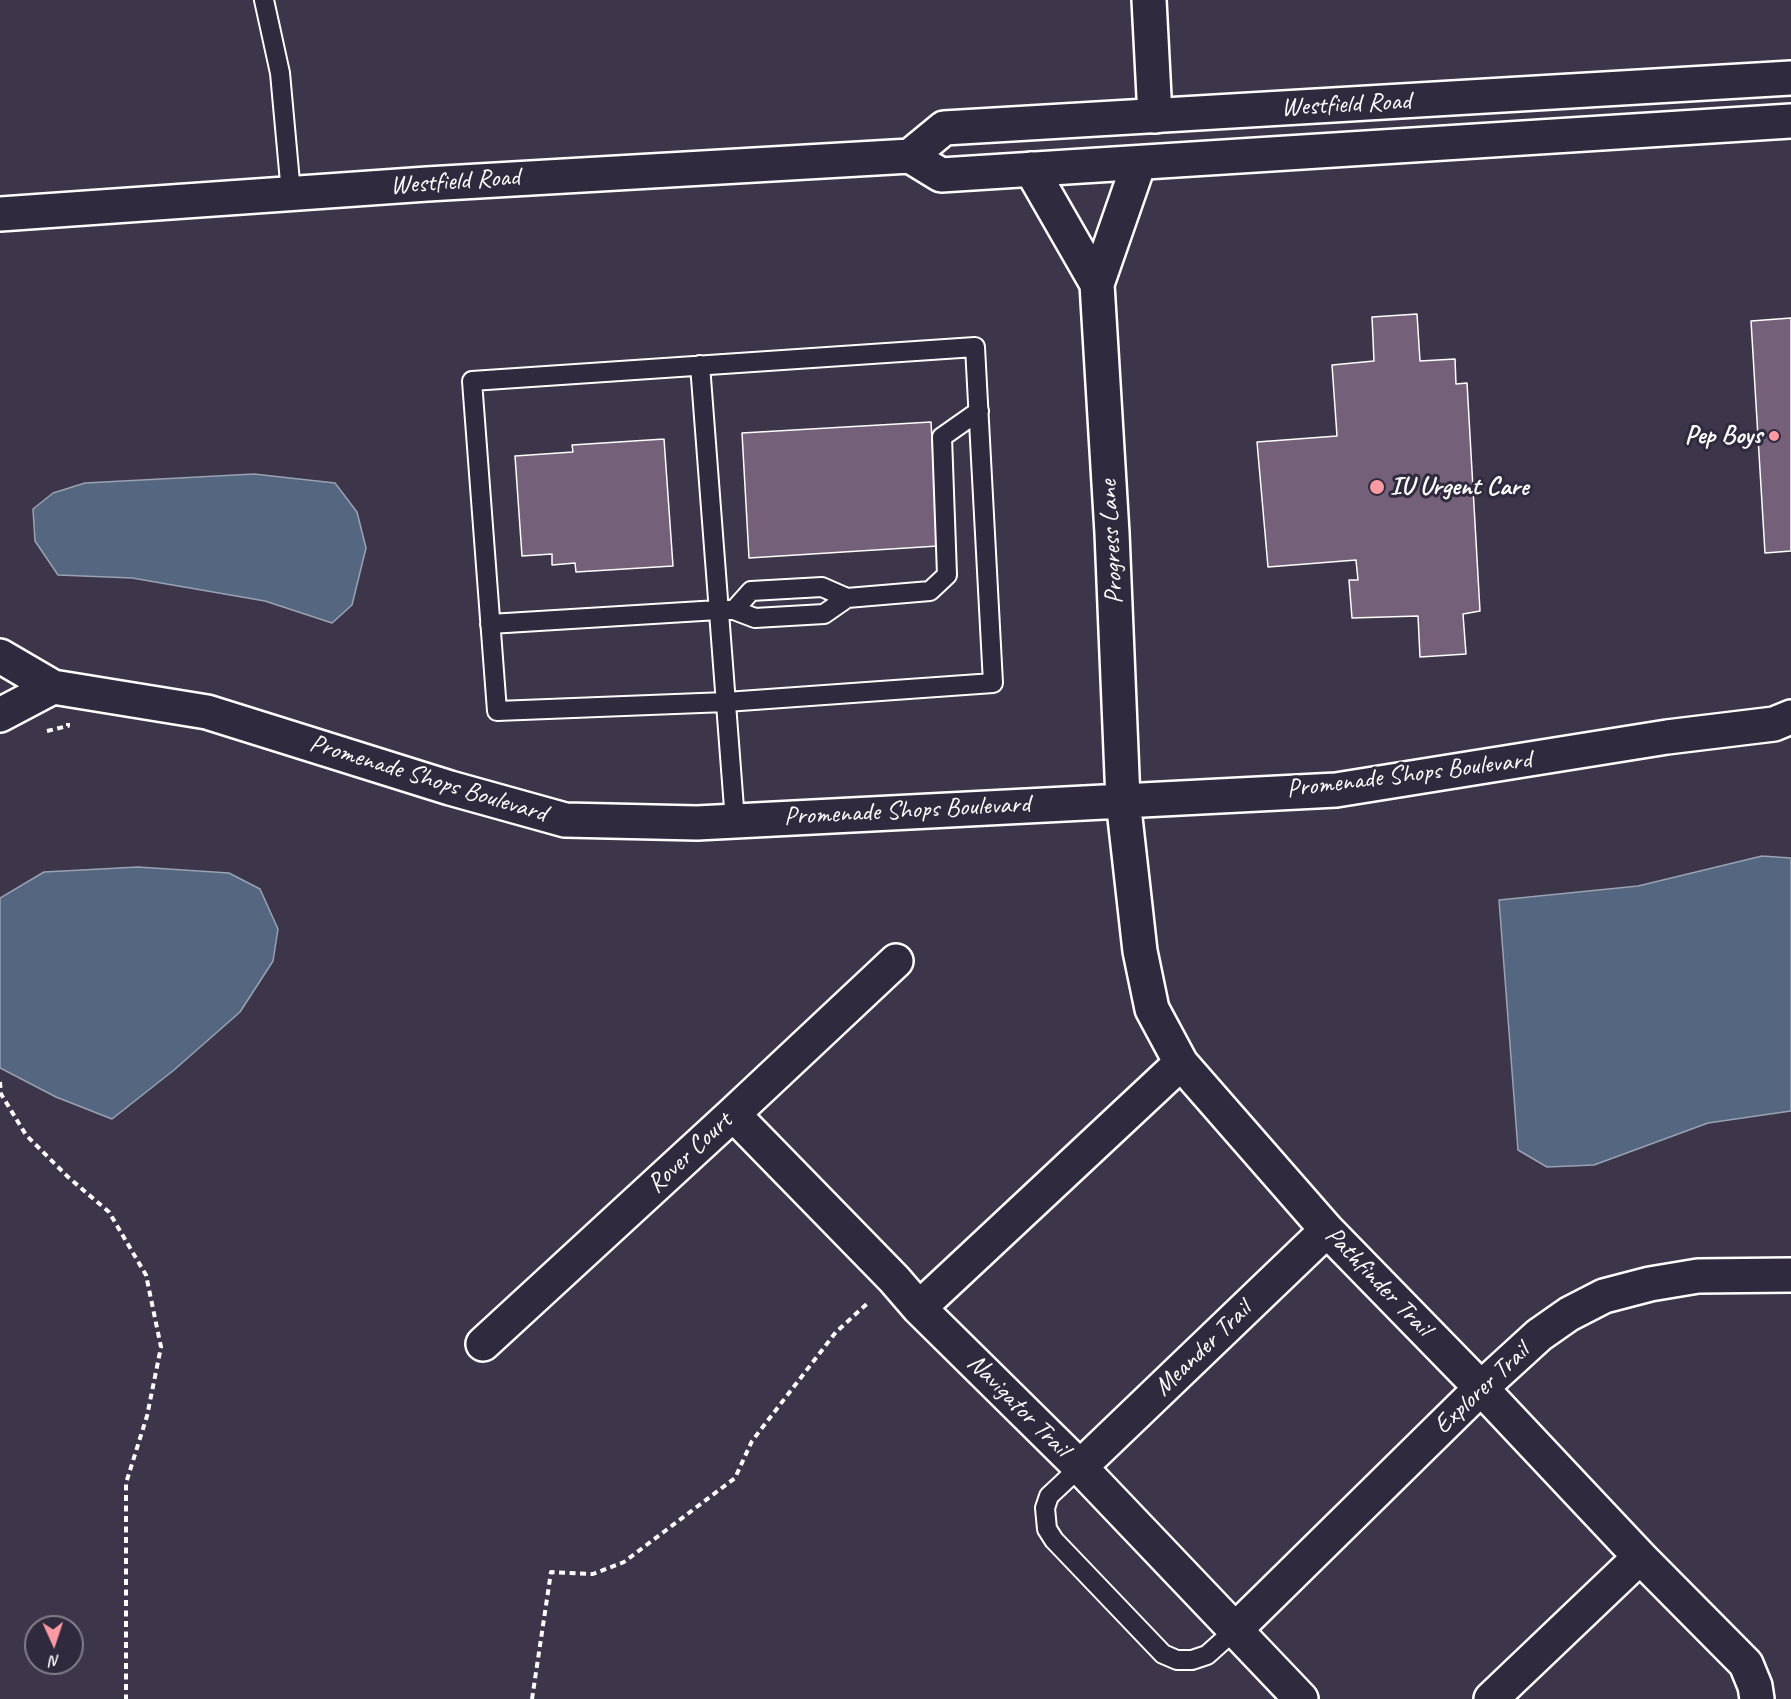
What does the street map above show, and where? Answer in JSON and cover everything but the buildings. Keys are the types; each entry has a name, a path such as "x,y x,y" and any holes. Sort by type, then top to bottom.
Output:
{"street":[{"path":"1149,0 1155,116"},
{"name":"Westfield Road","path":"910,156 944,128 1791,78"},
{"name":"Westfield Road","path":"0,214 291,193 910,156 941,175 1791,122"},
{"path":"1097,284 1139,163"},
{"path":"1031,170 1097,284"},
{"name":"Progress Lane","path":"1097,284 1113,544 1123,800"},
{"name":"Promenade Shops Boulevard","path":"0,656 53,687 207,712 450,788 565,820 696,823 1336,790 1667,737 1785,723"},
{"path":"0,715 53,687"},
{"name":"Pathfinder Trail","path":"1123,800 1142,963 1152,1009 1181,1063 1327,1230 1481,1388 1640,1557 1746,1664 1755,1686 1757,1699"},
{"name":"Rover Court","path":"483,1344 896,961"},
{"path":"919,1308 1181,1063"},
{"name":"Navigator Trail","path":"733,1114 894,1279 919,1308 1080,1467 1301,1699"},
{"name":"Meander Trail","path":"1080,1467 1327,1230"},
{"name":"Explorer Trail","path":"1236,1629 1481,1388 1539,1335 1569,1314 1604,1296 1650,1284 1698,1276 1791,1275"},
{"path":"1491,1699 1640,1557"}],"lane":[{"path":"264,0 280,73 291,193"},
{"path":"975,347 979,411 993,683 726,702 497,711 472,381 975,347"},
{"path":"700,365 726,610 726,702 735,820"},
{"path":"490,624 726,610 755,618 824,614 847,598 930,591 947,575 942,437 979,411"},
{"path":"726,610 751,591 822,586 847,598"},
{"path":"1080,1467 1049,1496 1045,1508 1047,1529 1054,1540 1163,1654 1177,1660 1192,1660 1207,1655 1236,1629"}],"path":[{"path":"0,1082 1,1094 26,1135 68,1177 108,1212 146,1275 159,1337 161,1347 147,1416 126,1484 126,1699"},
{"path":"532,1699 552,1572 593,1574 624,1562 735,1478 752,1442 836,1332 894,1279"}],"water":[{"path":"254,474 335,483 357,512 366,548 352,605 332,623 265,601 132,578 58,575 35,541 33,509 53,493 85,483"},
{"path":"1762,856 1791,858 1791,1111 1708,1123 1594,1165 1547,1167 1518,1150 1499,900 1638,886"},
{"path":"138,867 229,873 260,889 278,929 273,961 240,1012 174,1070 112,1119 56,1097 0,1068 0,898 44,872"}],"place":[{"name":"Pep Boys","path":"1774,436"},
{"name":"IU Urgent Care","path":"1377,487"}]}
